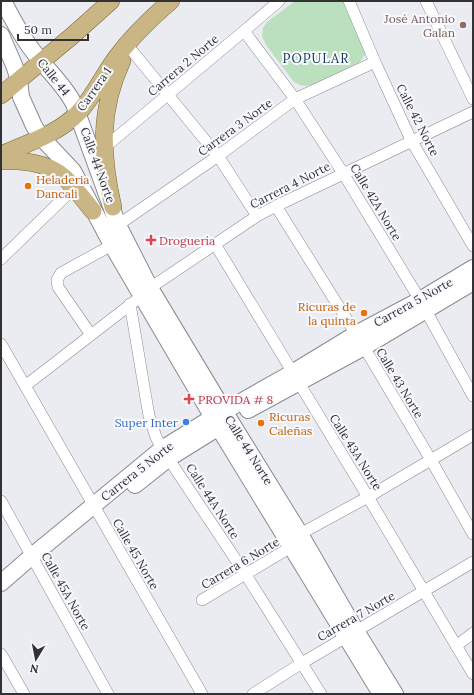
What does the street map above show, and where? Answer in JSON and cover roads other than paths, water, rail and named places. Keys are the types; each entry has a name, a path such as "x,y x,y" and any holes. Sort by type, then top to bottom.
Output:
{"main road":[{"name":"Calle 44","path":"3,1 33,51 69,93 78,113"},
{"path":"1,95 111,1"},
{"name":"Carrera 1","path":"1,155 58,129 78,113 116,58 138,31 171,1"},
{"path":"113,207 106,178 104,148 106,114 118,69 138,31"},
{"path":"1,35 10,53 18,80 21,97 34,126 41,137"},
{"name":"Calle 44 Norte","path":"78,113 113,207 141,296"},
{"name":"Calle 44 Norte","path":"41,137 72,171 141,296 300,534 381,694"},
{"path":"1,161 15,160 34,163 46,167 64,178 93,211"},
{"name":"Carrera 5 Norte","path":"423,305 473,268"},
{"name":"Carrera 5 Norte","path":"1,583 34,560 166,454 222,419 360,340 423,305 473,282"},
{"name":"Calle 44 Norte","path":"222,419 291,547 351,634 395,694"},
{"name":"Carrera 5 Norte","path":"1,596 34,560"}],"street":[{"name":"Carrera 2 Norte","path":"104,148 279,1"},
{"name":"Calle 42 Norte","path":"349,1 411,140 473,246"},
{"path":"426,1 473,99"},
{"name":"Calle 42A Norte","path":"244,31 295,98 343,173 423,305 473,396"},
{"path":"128,48 133,52 218,156 257,216"},
{"name":"Carrera 3 Norte","path":"118,225 218,156 295,98 375,62"},
{"name":"Carrera 4 Norte","path":"25,386 141,296 257,216 411,140 473,112"},
{"path":"1,259 74,188"},
{"name":"Calle 43 Norte","path":"276,206 360,340 473,534"},
{"name":"Calle 43A Norte","path":"215,244 473,674"},
{"path":"91,335 58,287 57,280 61,273 112,245"},
{"name":"Calle 44A Norte","path":"141,296 149,416 156,437 321,694"},
{"name":"Calle 45 Norte","path":"1,344 202,694"},
{"path":"300,534 368,497 473,435"},
{"name":"Calle 45A Norte","path":"1,501 108,694"},
{"name":"Carrera 6 Norte","path":"202,600 291,547"},
{"name":"Carrera 7 Norte","path":"252,694 473,562"},
{"path":"456,646 473,633"},
{"path":"1,654 24,694"}],"place":[{"name":"José Antonio Galan","path":"463,25"},
{"name":"Heladeria Dancali","path":"28,186"},
{"name":"Droguería","path":"151,240"},
{"name":"Ricuras de la quinta","path":"364,313"},
{"name":"PROVIDA # 8","path":"189,399"},
{"name":"Super Inter","path":"186,422"},
{"name":"Ricuras Caleñas","path":"261,423"}],"district":[{"name":"POPULAR","path":"316,58"}]}
